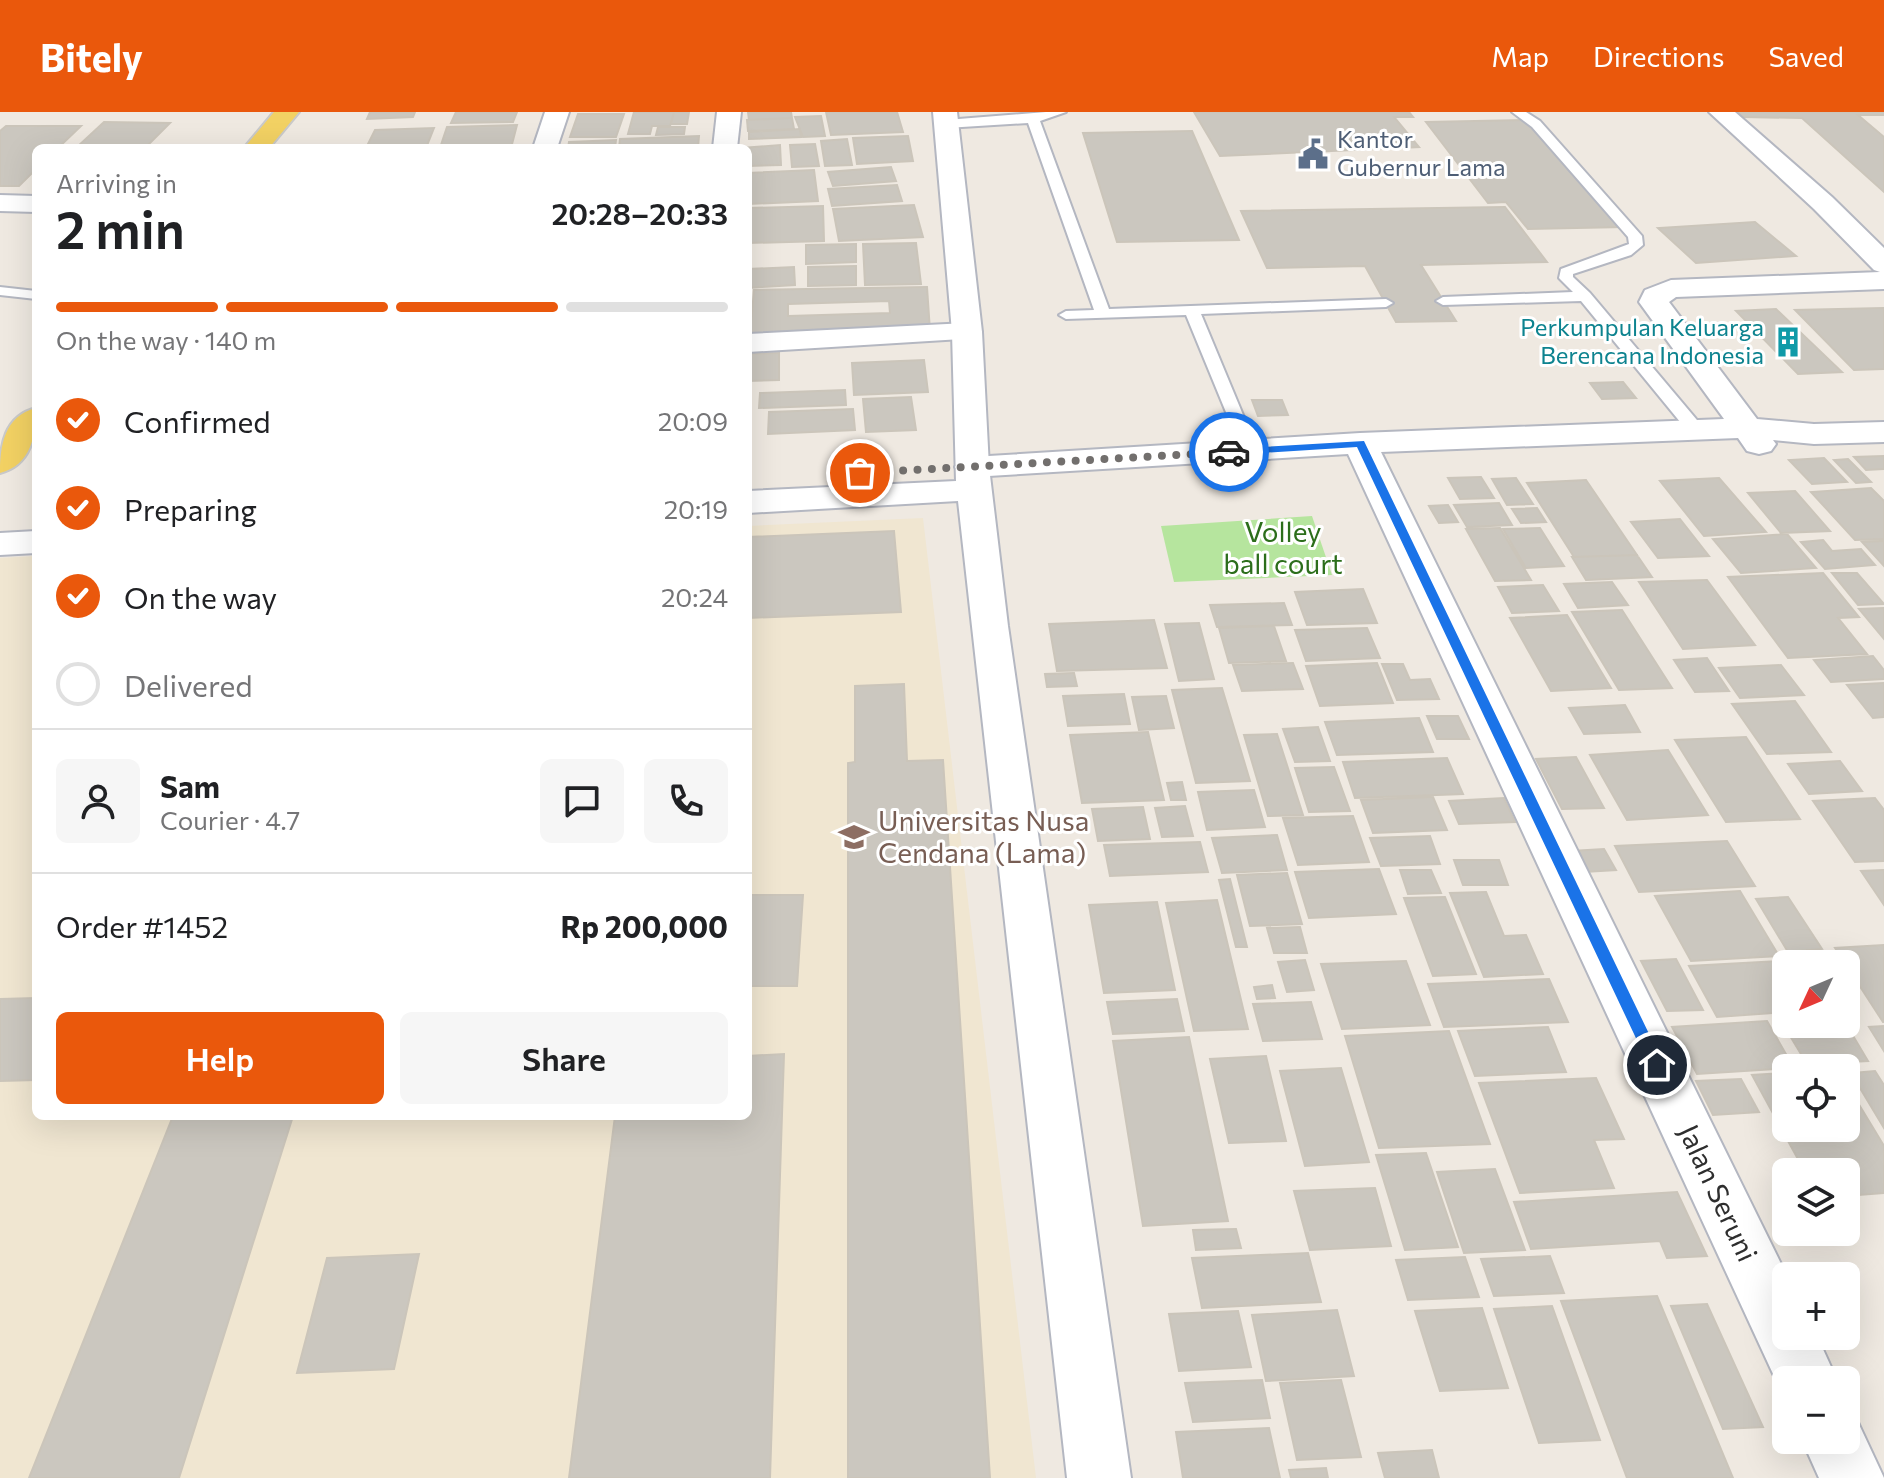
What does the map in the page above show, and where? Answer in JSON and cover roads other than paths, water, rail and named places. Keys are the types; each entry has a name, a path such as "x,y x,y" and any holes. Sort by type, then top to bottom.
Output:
{"main road":[{"path":"259,144 287,112"},
{"path":"0,463 32,423"}],"street":[{"path":"546,144 557,112"},
{"path":"725,144 729,112"},
{"path":"1721,112 1823,203 1884,264"},
{"path":"945,118 967,332 974,478 989,626 1099,1478"},
{"path":"0,203 32,204"},
{"path":"1753,436 1654,302 1655,296 1671,289 1884,280"},
{"path":"752,343 967,332"},
{"path":"752,480 974,478 1696,430 1753,436"},
{"path":"752,502 1250,451 1366,453 1884,432"},
{"name":"Jalan Seruni","path":"1366,453 1799,1366"},
{"path":"0,517 32,515"},
{"path":"0,544 32,542"},
{"path":"1841,1454 1852,1478"}],"lane":[{"path":"945,118 1033,119 1060,112"},
{"path":"1518,112 1536,124 1635,236 1636,245 1626,252 1566,272 1566,278 1585,296 1696,430"},
{"path":"1033,119 1103,314"},
{"path":"0,291 32,295"},
{"path":"1443,301 1585,296"},
{"path":"1066,315 1386,303"},
{"path":"1192,311 1250,451"}],"place":[{"name":"Kantor Gubernur Lama","path":"1313,154"},
{"name":"Perkumpulan Keluarga Berencana Indonesia","path":"1788,342"},
{"name":"Universitas Nusa Cendana (Lama)","path":"854,837"}],"park label":[{"name":"Volley ball court","path":"1283,548"}]}
